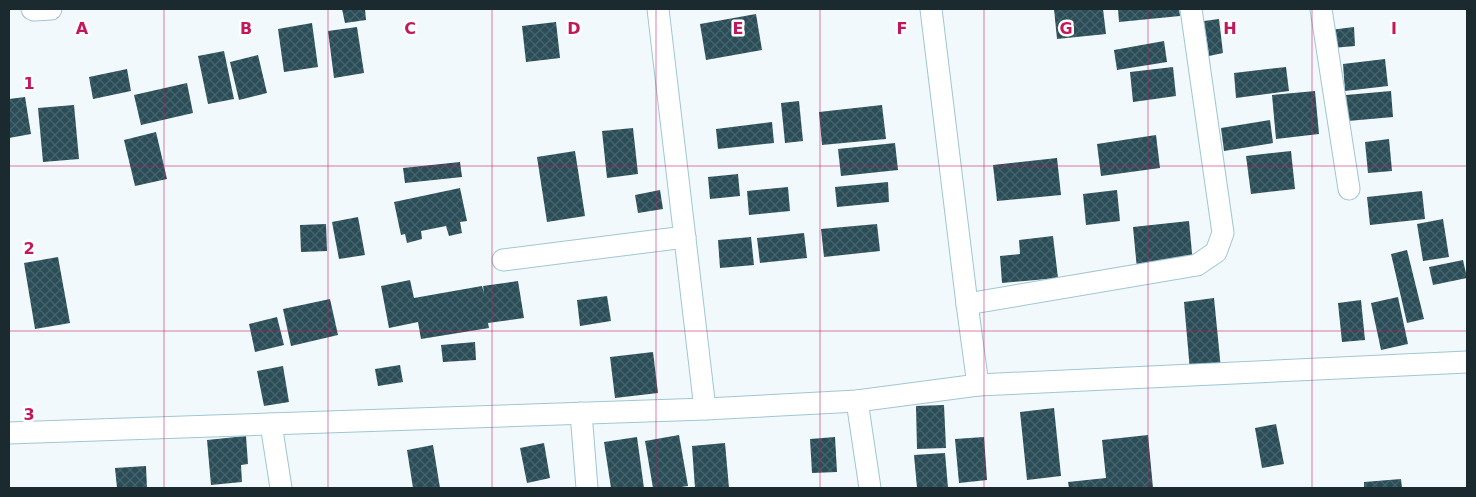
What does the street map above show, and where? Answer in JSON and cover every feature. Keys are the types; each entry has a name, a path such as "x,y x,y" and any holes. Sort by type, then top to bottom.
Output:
{"street":[{"path":"32,9 51,9"},
{"path":"658,9 705,409"},
{"path":"931,9 978,385"},
{"path":"967,304 1197,265 1216,252 1223,233 1191,9"},
{"path":"1321,9 1349,190"},
{"path":"503,260 685,237"},
{"path":"9,433 705,409 857,401 978,385 1467,362"},
{"path":"857,401 870,488"},
{"path":"581,413 587,488"},
{"path":"271,424 280,488"}],"building":[{"path":"342,9 365,9 366,20 345,23"},
{"path":"1054,9 1103,9 1106,34 1057,39"},
{"path":"1118,9 1179,9 1180,16 1119,22"},
{"path":"756,14 762,50 706,60 700,24"},
{"path":"1219,19 1223,53 1209,56 1204,21"},
{"path":"556,22 560,58 526,62 522,26"},
{"path":"312,23 318,67 284,72 278,29"},
{"path":"357,27 364,73 334,78 328,31"},
{"path":"1354,27 1355,46 1332,48 1330,30"},
{"path":"1164,41 1167,62 1117,70 1114,50"},
{"path":"224,51 234,99 208,104 198,56"},
{"path":"258,55 267,93 239,100 230,62"},
{"path":"1385,59 1388,86 1345,91 1343,64"},
{"path":"1173,67 1176,96 1133,102 1130,72"},
{"path":"1286,67 1289,91 1236,98 1234,73"},
{"path":"127,69 131,91 93,99 89,77"},
{"path":"187,83 193,113 141,125 134,95"},
{"path":"1315,91 1319,134 1276,139 1272,95"},
{"path":"1391,91 1393,117 1348,121 1346,95"},
{"path":"25,97 31,134 9,138 9,99"},
{"path":"799,101 803,141 785,143 781,103"},
{"path":"74,105 79,159 43,162 38,108"},
{"path":"882,105 886,139 822,145 819,112"},
{"path":"1270,120 1273,143 1224,151 1221,128"},
{"path":"772,122 774,143 718,149 716,129"},
{"path":"633,128 638,174 607,178 602,131"},
{"path":"156,132 167,179 135,186 124,140"},
{"path":"1156,135 1160,168 1101,176 1097,144"},
{"path":"1389,139 1392,171 1368,173 1365,142"},
{"path":"895,143 898,170 841,176 838,149"},
{"path":"575,151 585,216 547,222 537,157"},
{"path":"1291,151 1295,189 1251,194 1246,156"},
{"path":"1057,158 1061,195 997,201 993,165"},
{"path":"460,162 462,177 405,183 403,168"},
{"path":"738,174 740,196 710,199 708,177"},
{"path":"888,182 889,202 837,207 835,187"},
{"path":"788,187 790,211 749,215 747,191"},
{"path":"460,188 467,221 460,222 462,233 449,236 446,226 421,231 422,239 407,243 405,234 401,235 394,202"},
{"path":"660,190 663,209 638,213 635,195"},
{"path":"1117,190 1120,221 1086,225 1083,194"},
{"path":"1422,191 1425,219 1370,225 1367,197"},
{"path":"358,217 365,255 339,259 332,222"},
{"path":"1443,219 1449,257 1423,261 1417,224"},
{"path":"1189,221 1193,264 1137,269 1133,227"},
{"path":"326,224 327,251 301,252 300,225"},
{"path":"877,224 880,251 824,257 821,229"},
{"path":"804,233 807,258 760,263 757,238"},
{"path":"1053,236 1058,278 1002,283 1000,256 1020,254 1019,240"},
{"path":"751,237 754,265 720,268 718,240"},
{"path":"1407,250 1424,319 1407,323 1391,254"},
{"path":"58,257 70,323 35,329 24,263"},
{"path":"1463,260 1467,278 1433,285 1429,267"},
{"path":"410,280 414,298 482,286 484,293 483,286 518,281 524,318 488,323 489,328 421,339 418,322 389,328 381,286"},
{"path":"607,296 611,321 580,326 577,300"},
{"path":"1398,297 1408,344 1381,350 1371,303"},
{"path":"1214,298 1221,369 1190,371 1184,302"},
{"path":"330,299 338,335 291,346 283,309"},
{"path":"1361,300 1365,340 1342,342 1338,303"},
{"path":"277,317 284,345 255,352 249,324"},
{"path":"475,342 476,360 443,362 441,345"},
{"path":"653,352 658,393 615,398 610,357"},
{"path":"400,365 403,382 378,386 375,369"},
{"path":"283,366 289,402 264,406 257,371"},
{"path":"944,405 946,448 917,449 916,406"},
{"path":"1054,408 1061,476 1027,480 1020,412"},
{"path":"1276,424 1284,464 1262,468 1255,428"},
{"path":"679,435 688,486 653,488 645,441"},
{"path":"1148,435 1153,488 1069,488 1068,482 1106,478 1102,440"},
{"path":"246,436 248,464 241,465 242,482 211,485 207,440"},
{"path":"637,437 644,488 611,488 604,442"},
{"path":"835,437 837,472 812,473 810,439"},
{"path":"984,437 987,480 959,483 955,439"},
{"path":"544,443 550,478 527,483 520,448"},
{"path":"725,443 729,488 695,488 692,446"},
{"path":"433,445 440,488 413,488 407,450"},
{"path":"945,453 948,488 917,488 914,455"},
{"path":"146,466 147,488 117,488 115,468"},
{"path":"1401,479 1402,488 1364,488 1364,482"}]}
